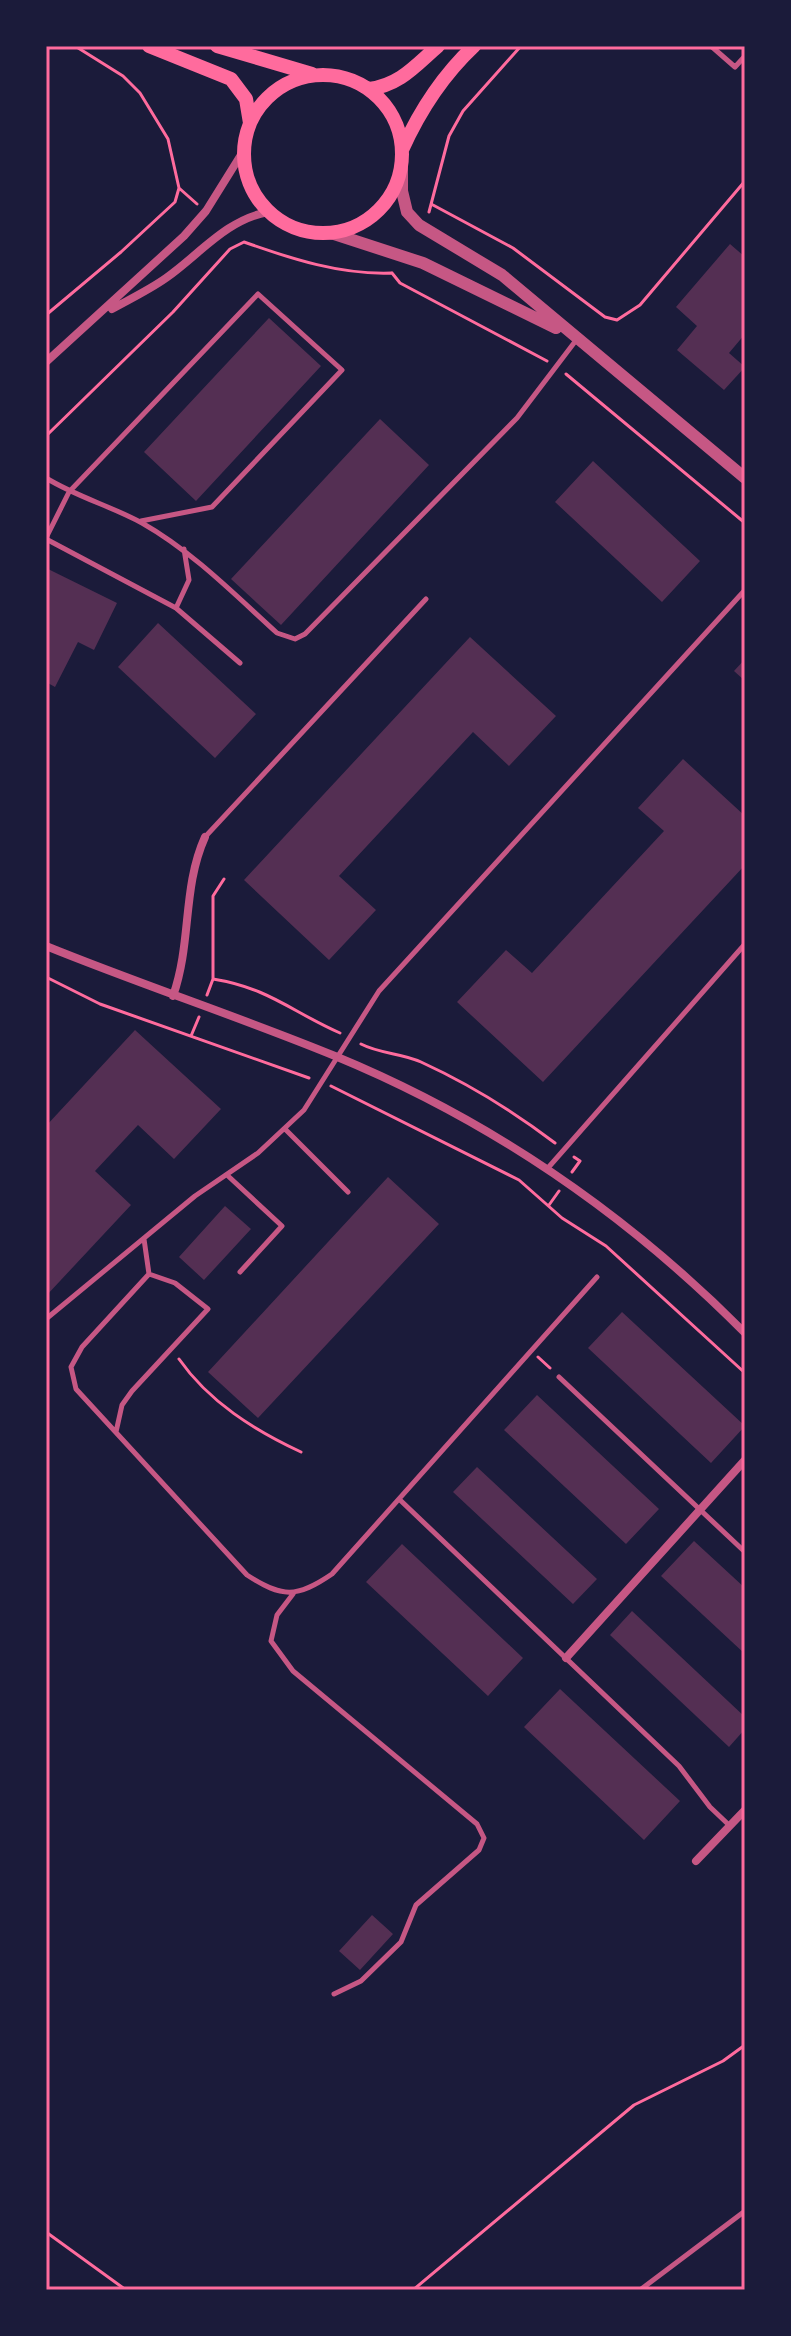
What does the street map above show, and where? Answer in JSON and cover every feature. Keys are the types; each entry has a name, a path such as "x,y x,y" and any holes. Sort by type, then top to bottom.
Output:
{"main road":[{"path":"149,46 231,79 246,99 250,123 244,150 253,192 268,212 308,232 331,233 357,226 377,213 391,196 419,112 454,65 474,46"},
{"path":"217,46 317,75 341,77 369,89 390,112 402,157"},
{"path":"369,89 386,87 405,77 438,46"},
{"path":"250,123 268,97 290,82 317,75"}],"street":[{"path":"46,362 101,315 206,211 244,150"},
{"path":"402,157 402,191 407,212 419,225 502,275 745,478"},
{"path":"101,315 163,280 226,227 246,216 268,212"},
{"path":"331,233 423,263 577,339"},
{"path":"173,996 181,972 192,866 205,837"},
{"path":"46,946 338,1057 428,1100 547,1169 602,1205 659,1252 745,1333"},
{"path":"566,1658 745,1460"},
{"path":"696,1861 745,1810"}],"lane":[{"path":"711,46 735,67 745,56"},
{"path":"140,521 212,507 342,370 258,294 69,492 46,539 176,608 240,663"},
{"path":"46,478 69,492 140,521 183,548 277,633 295,639 305,634 517,418 577,339"},
{"path":"176,608 189,580 183,548"},
{"path":"46,1319 144,1238 285,1129 304,1110 379,991 745,590"},
{"path":"205,837 426,599"},
{"path":"547,1169 745,944"},
{"path":"285,1129 348,1192"},
{"path":"227,1175 282,1226 240,1272"},
{"path":"144,1238 149,1274"},
{"path":"115,1433 122,1405 208,1309 175,1283 149,1274"},
{"path":"149,1274 82,1347 71,1367 76,1389 247,1575 270,1590 293,1594 312,1587 332,1574 597,1277"},
{"path":"559,1377 745,1552"},
{"path":"399,1499 679,1766 710,1807 730,1826"},
{"path":"293,1594 277,1615 271,1641 293,1671 477,1824 484,1838 479,1850 416,1905 401,1942 361,1981 334,1994"},
{"path":"640,2290 745,2211"}],"path":[{"path":"46,315 175,202 179,188 168,139 140,93 123,76 75,46"},
{"path":"424,220 433,205 449,136 463,111 521,46"},
{"path":"433,205 513,248 605,317 617,320 640,305 745,181"},
{"path":"179,188 199,205"},
{"path":"46,436 173,312 230,249 244,242 305,263 373,274 392,273 400,283 556,367 745,523"},
{"path":"213,979 213,896 224,879"},
{"path":"46,977 100,1004 297,1074"},
{"path":"341,1090 519,1180 562,1218 606,1246 745,1373"},
{"path":"172,1348 192,1378 229,1411 301,1452"},
{"path":"531,1350 559,1377"},
{"path":"413,2290 634,2105 723,2061 745,2045"},
{"path":"46,2232 126,2290"}],"building":[{"path":"730,244 745,257 745,334 729,353 745,367 724,390 677,350 697,326 676,307"},
{"path":"269,318 321,366 196,501 144,452"},
{"path":"380,419 429,465 281,625 231,579"},
{"path":"593,461 700,561 662,602 555,502"},
{"path":"46,568 117,603 94,650 78,642 55,687 46,682"},
{"path":"158,623 256,714 215,758 118,667"},
{"path":"470,637 556,716 509,766 473,732 339,876 376,910 329,960 244,880"},
{"path":"745,659 745,681 734,671"},
{"path":"683,759 745,816 745,865 543,1082 457,1002 506,950 532,973 664,831 638,808"},
{"path":"135,1030 221,1109 174,1159 138,1125 95,1171 131,1205 46,1296 46,1126"},
{"path":"388,1177 439,1224 258,1418 208,1372"},
{"path":"225,1206 251,1229 204,1280 179,1257"},
{"path":"622,1312 745,1426 711,1463 588,1348"},
{"path":"537,1395 659,1509 626,1544 504,1430"},
{"path":"477,1467 597,1579 573,1604 453,1492"},
{"path":"694,1541 745,1588 745,1654 661,1576"},
{"path":"402,1544 523,1658 488,1696 366,1582"},
{"path":"632,1611 745,1717 745,1729 729,1747 610,1635"},
{"path":"560,1689 680,1801 644,1840 524,1727"},
{"path":"372,1915 393,1934 360,1970 339,1951"}]}
